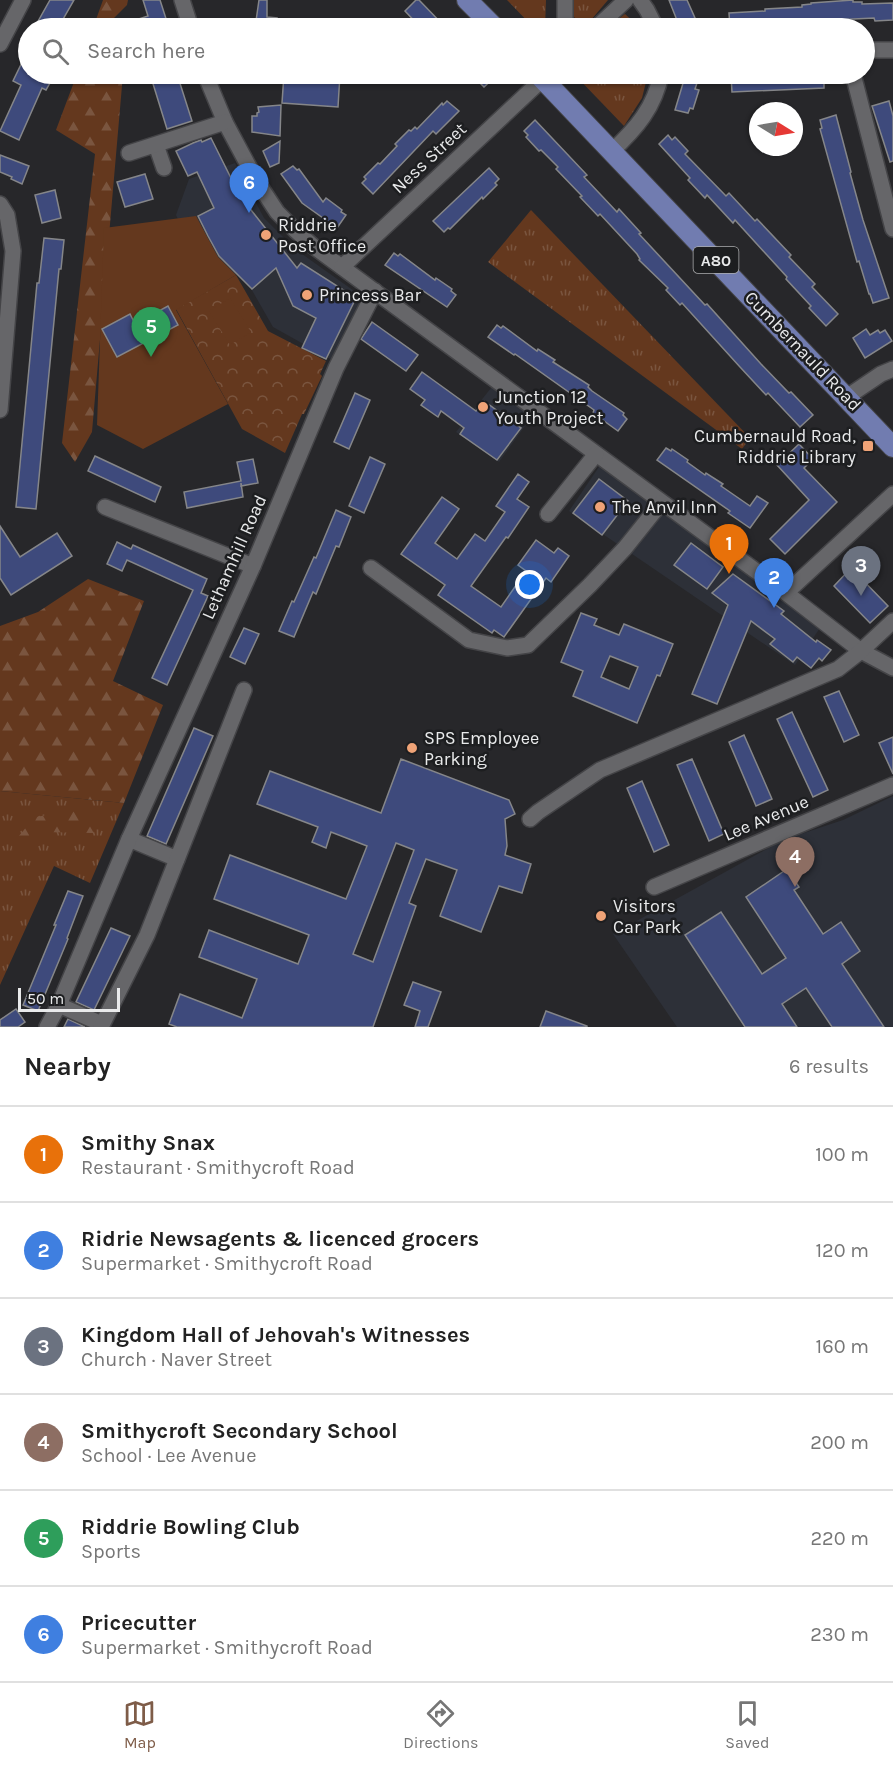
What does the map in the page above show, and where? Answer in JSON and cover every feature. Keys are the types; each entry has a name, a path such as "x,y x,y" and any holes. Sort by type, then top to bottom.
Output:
{"main road":[{"path":"473,2 487,18"},
{"name":"Cumbernauld Road","path":"551,84 611,152 893,447"}],"street":[{"path":"0,44 24,0"},
{"path":"182,0 188,18"},
{"path":"565,0 565,18"},
{"path":"607,18 626,0"},
{"path":"640,0 651,18"},
{"path":"875,50 893,50"},
{"path":"209,84 225,122 256,180 278,212 295,230 861,651 893,668"},
{"name":"Ness Street","path":"342,267 534,84"},
{"path":"611,152 633,132 644,118 659,84"},
{"path":"856,84 893,229"},
{"path":"129,153 225,122"},
{"path":"156,145 164,168"},
{"path":"0,204 7,215 13,251 0,410"},
{"name":"Lethamhill Road","path":"47,1027 129,838 253,566 336,368 375,291"},
{"path":"847,397 893,369"},
{"path":"548,514 596,454"},
{"path":"786,593 893,494"},
{"path":"371,568 469,640 507,648 528,645 610,564 661,502"},
{"path":"105,507 253,566"},
{"path":"530,819 600,770 838,669 893,621"},
{"path":"58,1005 101,1026 147,935 244,690"},
{"name":"Lee Avenue","path":"654,887 893,785"},
{"path":"129,838 177,858"}],"shaded area":[{"path":"235,163 264,218 295,249 364,298 334,361 273,327 241,271 209,286 176,215 189,179"},
{"path":"495,383 535,412 499,462 456,432"},
{"path":"605,458 826,619 795,665 569,511"},
{"path":"893,796 893,1027 677,1027 613,934 783,840 843,820"}],"green space":[{"path":"103,0 128,0 127,5 114,18 97,18"},
{"path":"507,0 546,0 545,18 524,18"},
{"path":"574,0 608,0 593,18 574,17"},
{"path":"73,84 122,84 92,432 75,462 62,443 95,154 56,130"},
{"path":"584,84 646,84 642,98 624,126"},
{"path":"531,210 750,438 742,449 488,262"},
{"path":"196,216 218,257 236,275 176,310 228,404 143,449 97,425 104,228"},
{"path":"236,275 268,331 326,361 320,374 322,376 285,453 242,429 176,309"},
{"path":"230,298 251,332 230,345 209,311"},
{"path":"88,579 144,601 113,681 163,705 124,803 0,791 0,626 38,612"},
{"path":"0,791 124,803 90,883 54,866 0,985"},
{"path":"82,810 97,826 93,833 42,832 28,846 13,852 12,844 35,817"}],"building":[{"path":"50,0 74,0 64,18 40,18"},
{"path":"143,0 160,0 166,18 142,18 148,16"},
{"path":"259,0 267,0 267,17 277,18 256,18"},
{"path":"416,0 419,0 436,18 412,18 405,11"},
{"path":"669,0 687,0 695,18 676,18"},
{"path":"853,0 853,2 862,2 862,4 893,3 893,20 729,18 729,13 802,7 802,5"},
{"path":"18,71 18,84 13,81"},
{"path":"19,84 49,84 46,90 42,88 19,140 0,131 21,85"},
{"path":"153,84 180,84 192,121 167,129"},
{"path":"283,84 339,84 338,107 282,103"},
{"path":"683,84 697,84 695,89 699,90 693,109 690,108 688,113 675,110"},
{"path":"732,84 824,84 824,88 732,92"},
{"path":"447,101 459,111 436,134 433,131 373,194 362,183 366,179 364,177 378,163 380,164 409,130 415,127 417,129 442,103 443,105"},
{"path":"889,101 893,116 893,161 890,162 872,106"},
{"path":"281,105 280,136 252,132 252,116 257,116 258,107"},
{"path":"836,115 863,220 889,298 873,303 859,261 857,262 820,129 822,128 820,120"},
{"path":"535,120 587,175 584,177 617,212 619,209 705,305 707,304 761,364 813,415 800,427 768,393 766,395 682,303 680,305 666,290 668,288 639,260 637,254 600,214 598,216 580,197 582,196 556,169 558,167 526,137 528,135 524,131"},
{"path":"668,135 672,140 675,137 688,151 685,154 726,196 729,193 755,221 757,219 815,284 812,287 838,314 826,326 809,308 811,306 786,279 787,277 735,220 733,223 707,195 705,198 688,180 690,178 659,144"},
{"path":"211,138 240,196 297,268 301,263 356,298 326,359 302,348 316,318 293,306 276,268 252,289 219,256 208,236 198,216 214,208 197,172 188,176 176,151"},
{"path":"280,141 279,163 270,167 263,151"},
{"path":"0,155 29,166 22,184 0,172"},
{"path":"293,166 299,169 323,202 326,198 346,215 337,228 302,203 281,174"},
{"path":"489,168 499,179 495,183 497,185 444,232 433,221"},
{"path":"145,174 153,199 125,207 117,182"},
{"path":"55,190 61,218 42,223 35,195"},
{"path":"44,238 64,240 61,269 59,269 36,509 16,507 37,283 39,283"},
{"path":"394,253 398,256 400,254 435,280 436,278 452,289 451,291 456,295 447,307 385,265"},
{"path":"168,306 178,325 117,357 102,329 130,314 135,324"},
{"path":"372,322 418,355 406,371 361,339"},
{"path":"497,325 501,328 503,326 537,351 538,349 555,360 553,362 589,385 592,391 624,413 627,419 618,431 593,413 594,410 488,337"},
{"path":"866,329 870,335 878,330 880,333 885,330 892,341 865,358 853,338"},
{"path":"422,372 476,411 484,401 521,428 497,460 460,434 464,428 441,411 438,417 421,405 425,400 410,389"},
{"path":"355,393 370,400 349,449 334,442"},
{"path":"799,444 813,459 804,468 837,502 785,554 770,539 809,500 777,465"},
{"path":"666,448 671,451 672,449 705,475 706,473 723,484 721,486 750,506 757,496 768,503 750,528 728,513 730,511 657,460"},
{"path":"95,456 161,487 155,502 88,471"},
{"path":"370,457 385,464 364,513 349,506"},
{"path":"253,459 258,483 241,486 243,497 187,508 184,492 241,481 237,462"},
{"path":"518,474 529,482 517,499 529,507 471,586 501,607 526,571 518,565 536,540 554,553 558,548 569,556 551,582 546,578 504,637 494,630 492,633 438,595 445,585 401,554 442,497 459,509 435,543 457,559 475,534 485,541 505,512 496,506"},
{"name":"The Anvil Inn","path":"599,479 628,501 602,535 573,513"},
{"path":"336,510 351,517 316,594 313,592 294,637 279,631 314,557 316,558"},
{"path":"0,526 20,557 57,533 72,556 11,595 0,578"},
{"path":"117,542 131,549 133,545 207,579 201,593 208,596 167,685 152,678 193,590 127,560 122,571 107,564"},
{"path":"691,543 723,567 707,589 674,565"},
{"path":"851,568 888,606 870,623 834,586"},
{"path":"733,574 784,611 781,614 816,642 817,640 831,650 822,661 819,658 811,668 797,657 793,662 770,644 775,639 751,621 717,704 692,694 728,605 712,593"},
{"path":"581,613 597,619 594,625 619,635 624,624 673,644 637,723 573,696 583,671 561,662","holes":["610,656 638,667 629,689 601,677"]},
{"path":"244,628 259,634 245,664 230,657"},
{"path":"839,691 859,735 844,742 824,697"},
{"path":"792,712 828,790 813,797 777,719"},
{"path":"194,728 213,736 166,844 147,836"},
{"path":"744,735 772,799 756,806 729,742"},
{"path":"893,737 893,774 879,743"},
{"path":"401,759 509,800 515,814 505,819 507,846 505,855 531,864 522,893 499,886 481,932 440,916 457,870 426,859 409,903 416,906 373,1027 177,1027 169,1024 180,994 242,1018 257,979 199,957 209,930 298,964 309,935 214,899 230,855 346,899 367,846 331,832 326,848 312,842 318,827 257,804 270,771 381,813","holes":["396,843 414,850 373,962 353,954"]},
{"path":"692,759 724,834 709,841 677,765"},
{"path":"642,781 669,845 654,852 627,788"},
{"path":"787,869 799,887 794,890 823,934 841,922 860,951 842,964 884,1027 832,1027 806,988 782,1004 797,1027 745,1027 685,935 721,912 762,974 786,958 746,897"},
{"path":"68,891 83,896 38,1011 23,1005"},
{"path":"111,928 130,936 94,1010 76,1002"},
{"path":"413,982 441,992 428,1027 415,1027 420,1011 404,1005"},
{"path":"16,1009 25,1022 18,1027 0,1027 0,1020"},
{"path":"546,1011 587,1026 587,1027 540,1027"},
{"path":"68,1019 85,1027 64,1027"}],"place":[{"name":"Pricecutter","path":"249,213"},
{"name":"Riddrie Post Office","path":"266,235"},
{"name":"Princess Bar","path":"307,295"},
{"name":"Riddrie Bowling Club","path":"151,357"},
{"name":"Junction 12 Youth Project","path":"483,407"},
{"name":"Cumbernauld Road, Riddrie Library","path":"868,446"},
{"name":"The Anvil Inn","path":"600,507"},
{"name":"Smithy Snax","path":"729,574"},
{"name":"Kingdom Hall of Jehovah's Witnesses","path":"861,596"},
{"name":"Ridrie Newsagents & licenced grocers","path":"774,608"},
{"name":"SPS Employee Parking","path":"412,748"},
{"name":"Smithycroft Secondary School","path":"795,887"},
{"name":"Visitors Car Park","path":"601,916"}]}
